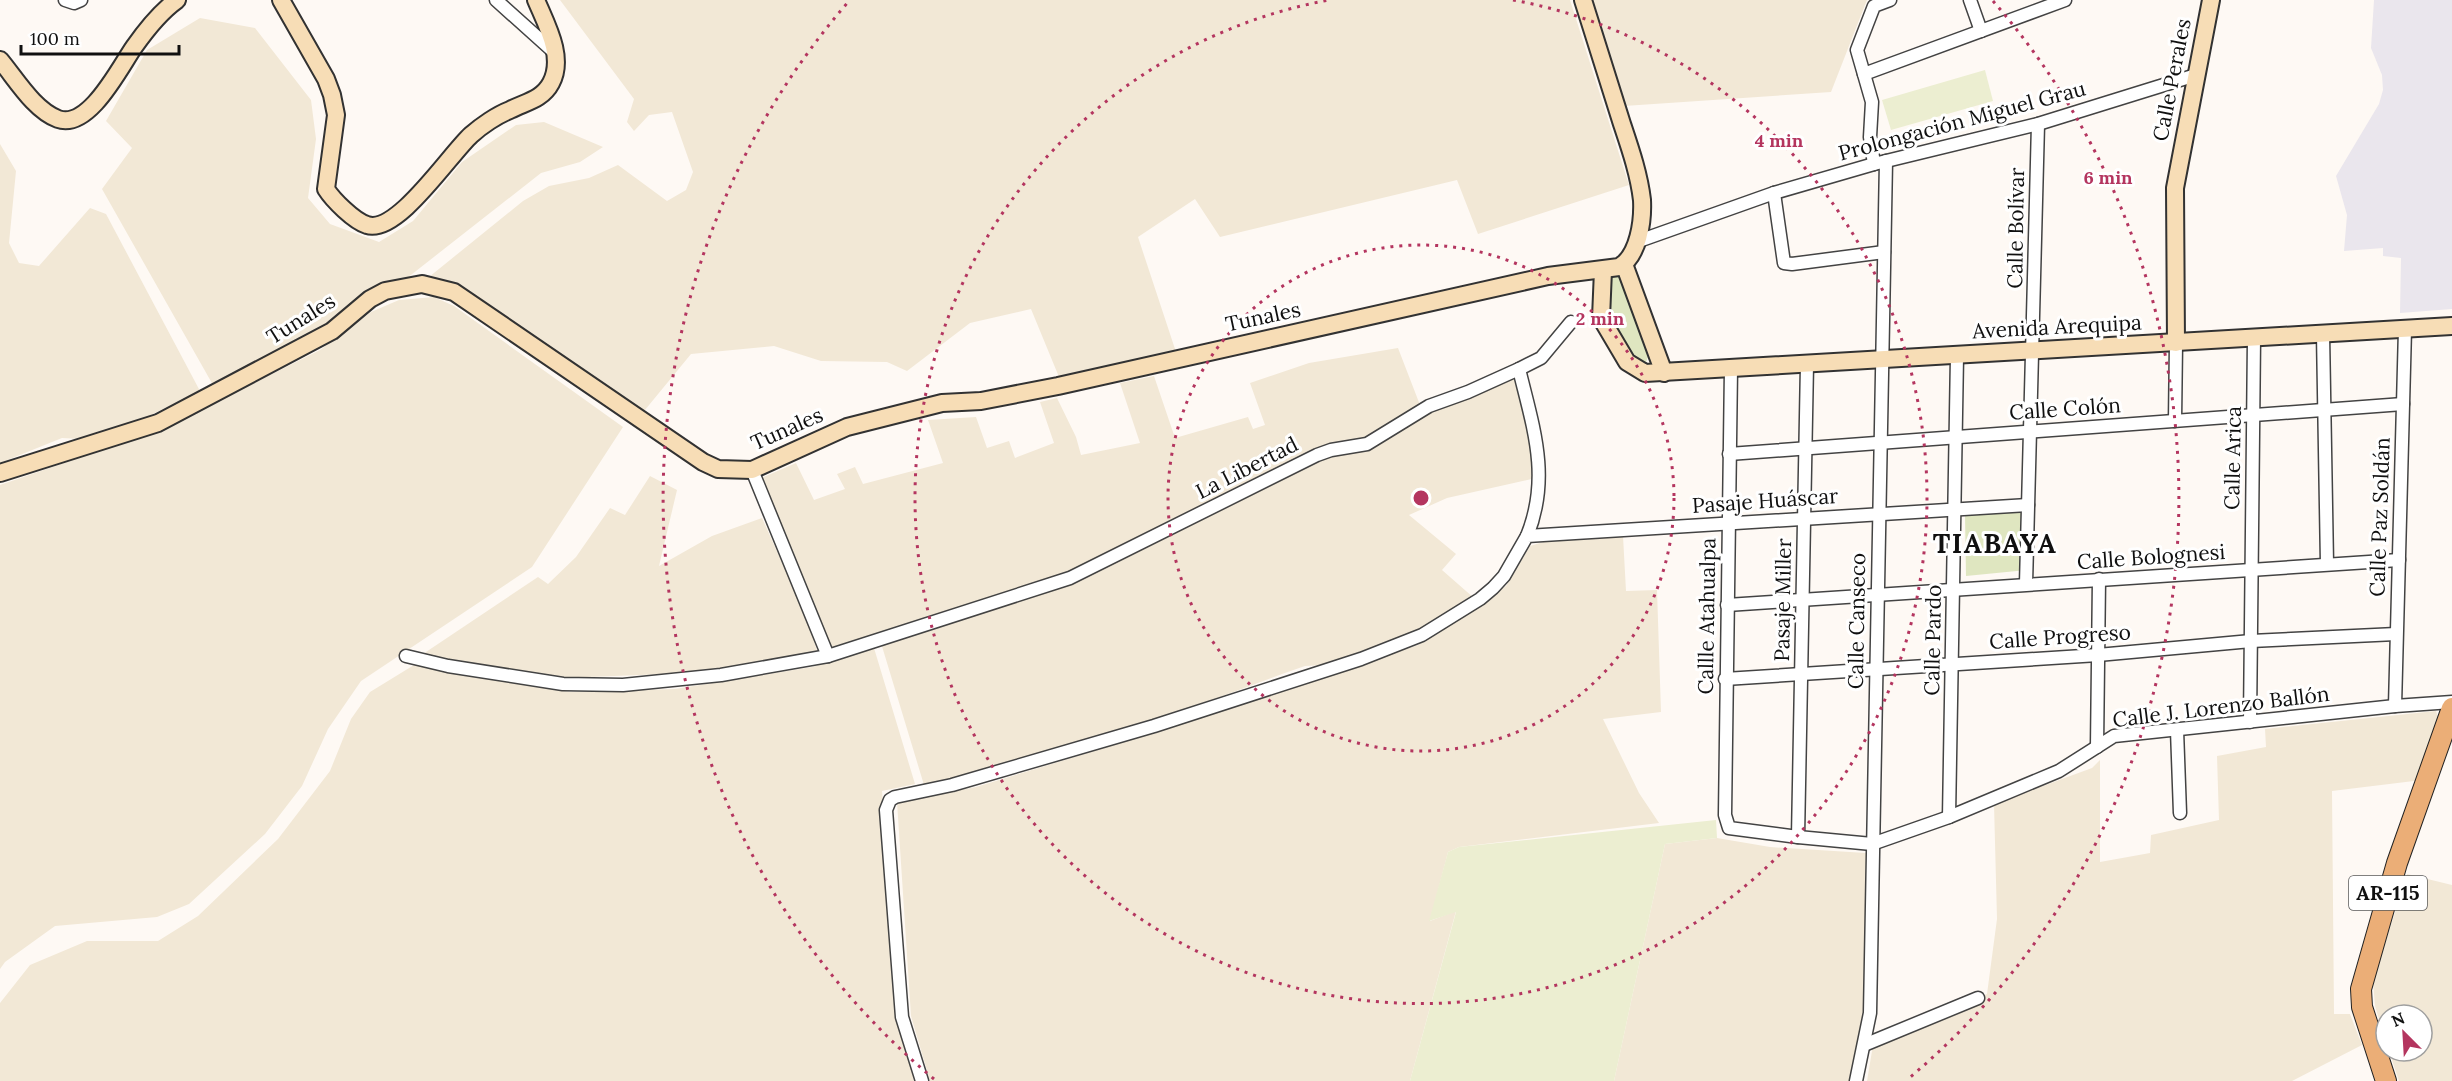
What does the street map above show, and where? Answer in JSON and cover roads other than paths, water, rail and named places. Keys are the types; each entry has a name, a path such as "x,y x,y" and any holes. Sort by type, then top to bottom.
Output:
{"main road":[{"name":"AR-115","path":"2386,1081 2362,1007 2361,989 2397,863 2452,708"}],"street":[{"path":"65,0 74,3 81,0"},
{"path":"0,60 41,109 59,120 75,118 101,98 151,24 177,0"},
{"path":"281,0 326,79 332,95 336,115 326,189 335,203 367,226 382,225 402,212 472,134 509,110 535,100 551,83 556,64 555,53 536,0"},
{"path":"496,0 555,53"},
{"path":"1583,0 1634,161 1642,199 1641,226 1630,257 1624,264 1603,270"},
{"name":"Calle Canseco","path":"1856,1081 1870,1013 1884,252 1880,163 1870,137 1872,102 1857,50 1874,6 1890,0"},
{"path":"1970,0 1981,31"},
{"path":"1864,74 2065,0"},
{"name":"Calle Perales","path":"2175,421 2175,188 2211,0"},
{"name":"Prolongación Miguel Grau","path":"1636,242 1774,194 1880,163 2038,124 2196,75"},
{"name":"Calle Bolívar","path":"2026,584 2038,124"},
{"path":"1774,194 1784,263 1792,264 1884,252"},
{"path":"1624,264 1664,373"},
{"name":"Avenida Arequipa","path":"1603,270 1600,313 1604,324 1627,362 1645,373 2452,326"},
{"name":"Tunales","path":"0,473 158,423 332,331 370,299 385,291 422,284 454,292 703,462 718,469 752,470 847,427 925,407 981,401 1058,386 1548,276 1603,270"},
{"name":"La Libertad","path":"406,656 438,664 563,684 623,685 721,675 828,656 1070,578 1317,455 1331,450 1367,444 1429,406 1468,392 1542,358 1571,322"},
{"name":"Calle Paz Soldán","path":"2395,706 2405,329"},
{"path":"2323,334 2327,564"},
{"name":"Calle Arica","path":"2250,722 2254,338"},
{"name":"Calle Pardo","path":"1949,817 1957,356"},
{"name":"Pasaje Miller","path":"1798,837 1807,364"},
{"name":"Callle Atahualpa","path":"1729,828 1725,815 1725,679 1731,368"},
{"path":"922,1081 903,1017 886,810 890,800 900,795 952,785 1154,726 1361,659 1422,635 1480,599 1504,576 1527,536 1536,505 1539,459 1519,369"},
{"name":"Calle Colón","path":"1729,454 2403,404"},
{"path":"752,470 828,656"},
{"name":"Pasaje Huáscar","path":"1527,536 2028,505"},
{"name":"Calle Bolognesi","path":"1727,605 2398,560"},
{"path":"2097,747 2099,579"},
{"name":"Calle Progreso","path":"1725,679 2098,655 2251,641 2396,634"},
{"name":"Calle J. Lorenzo Ballón","path":"1729,828 1872,844 1949,817 2059,771 2114,736 2452,702"},
{"path":"2177,730 2180,813"},
{"path":"1864,1045 1978,998"}],"district":[{"name":"TIABAYA","path":"1995,544"}]}
